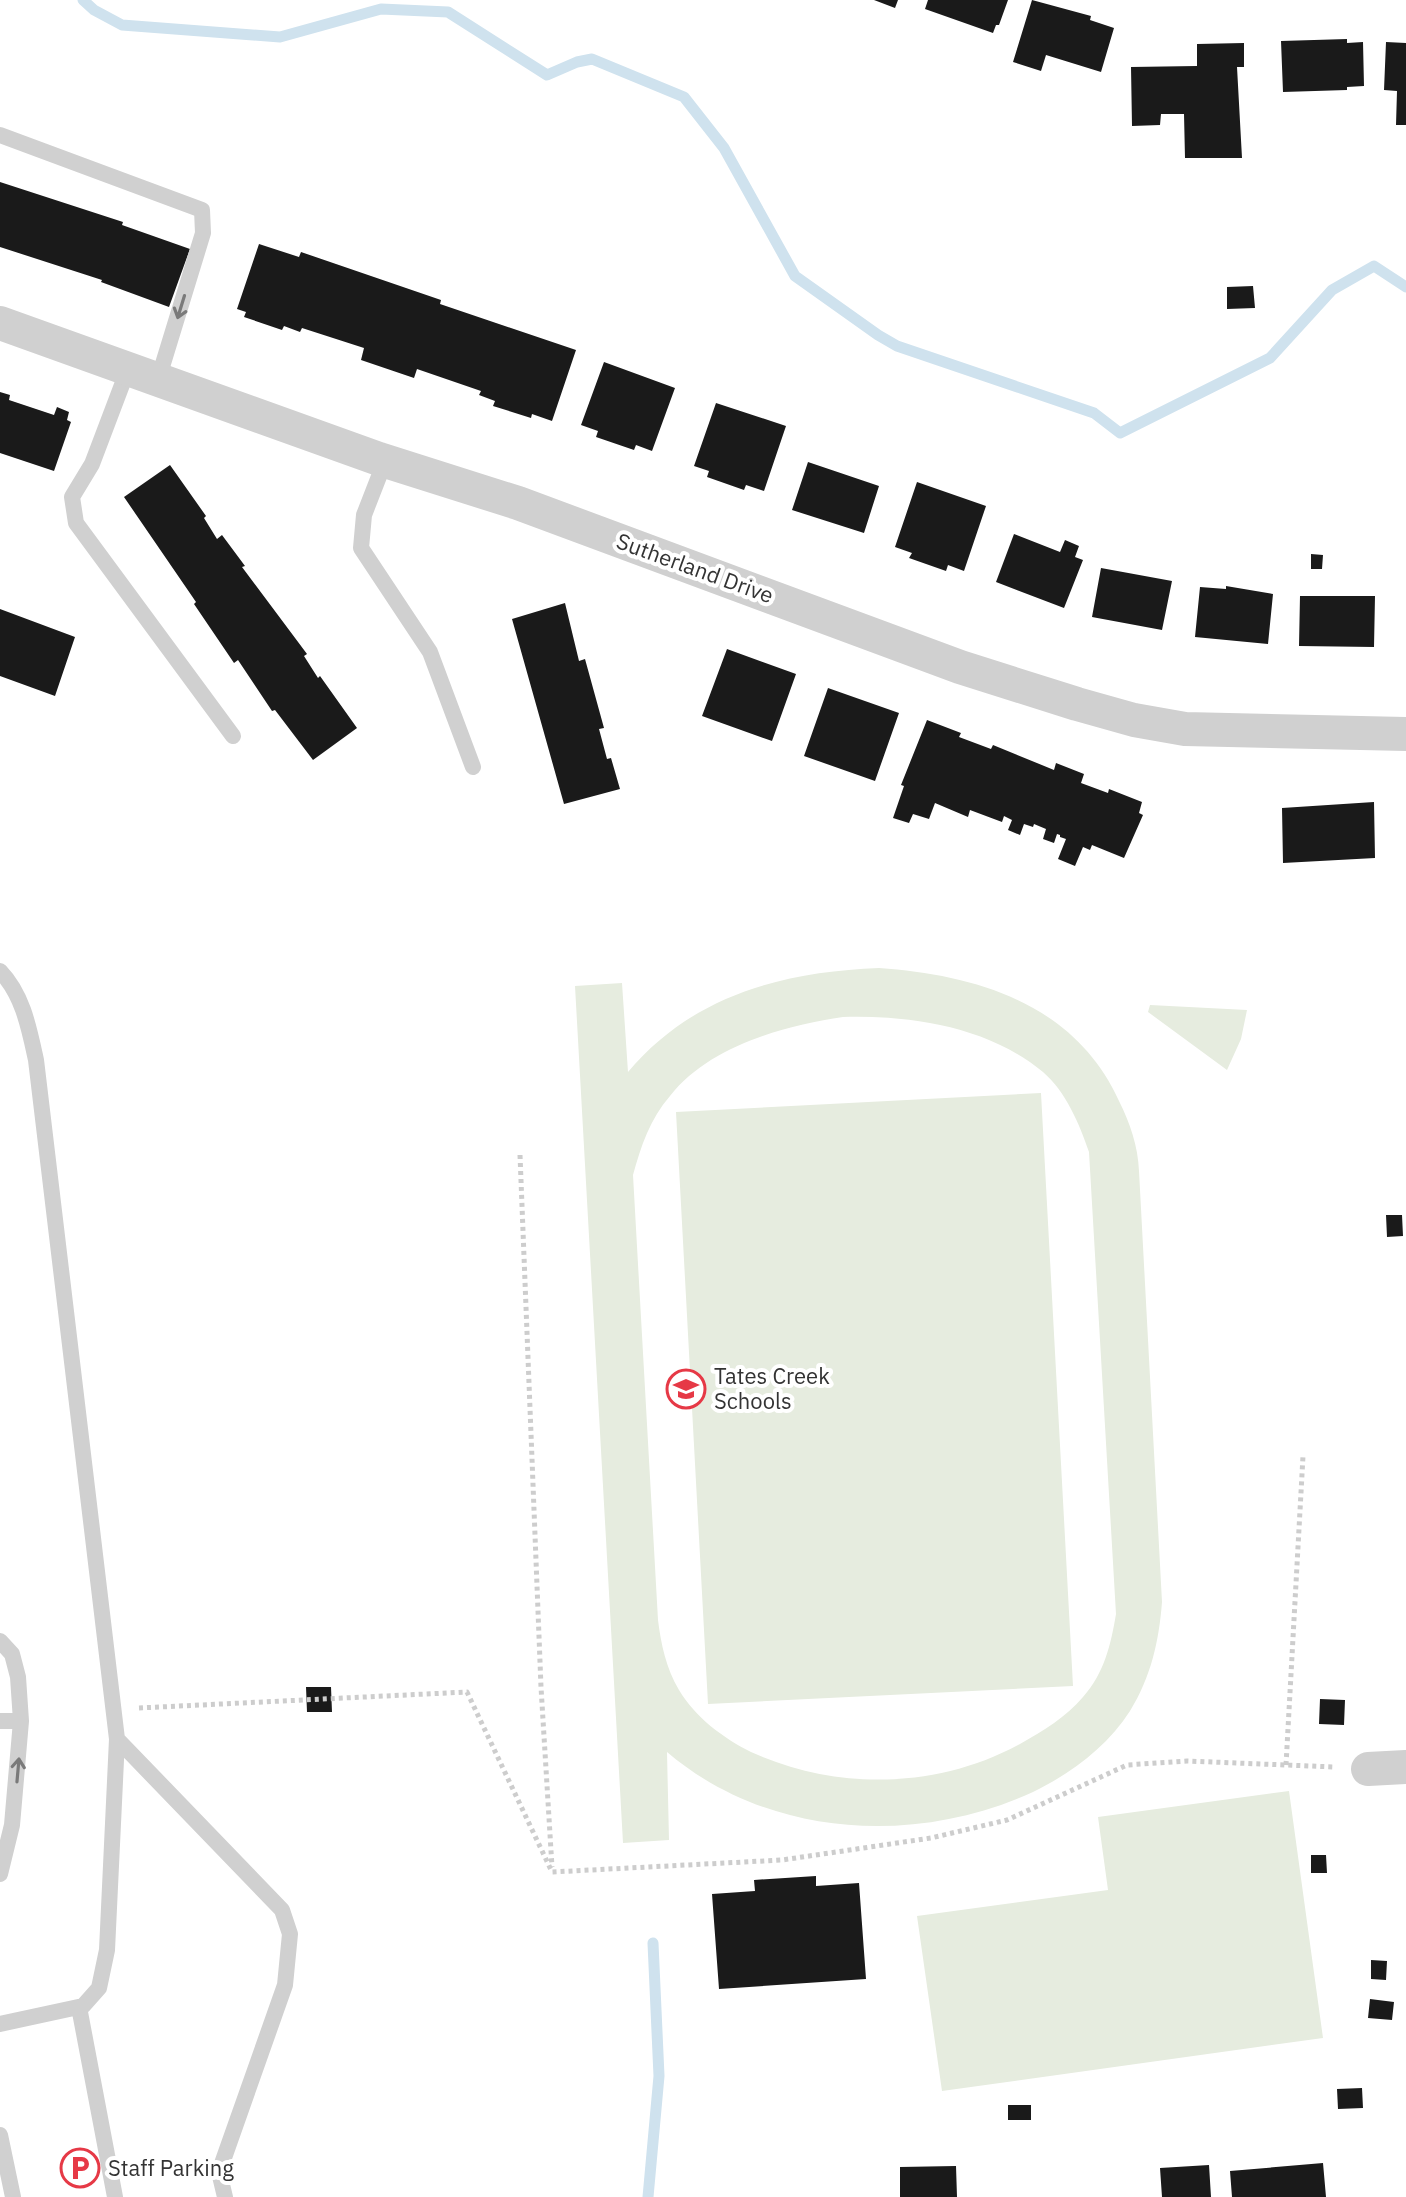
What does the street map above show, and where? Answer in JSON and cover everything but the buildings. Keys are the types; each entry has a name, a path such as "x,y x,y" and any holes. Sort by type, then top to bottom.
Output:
{"street":[{"name":"Sutherland Drive","path":"0,323 385,461 518,503 960,667 1134,720 1185,729 1406,734"},
{"path":"1368,1769 1406,1767"}],"lane":[{"path":"0,135 202,210 203,233 143,375 72,497 76,523 233,736"},
{"path":"385,461 364,515 361,548 430,652 473,767"},
{"path":"0,971 9,980 26,1015 36,1060 117,1739 107,1950 99,1988 83,2006 0,2024"},
{"path":"0,1641 12,1654 18,1677 21,1721 12,1825 0,1874"},
{"path":"0,1721 21,1721"},
{"path":"117,1739 282,1910 290,1934 285,1985 219,2172 225,2197"},
{"path":"79,2007 115,2197"},
{"path":"0,2135 13,2197"}],"path":[{"path":"520,1155 552,1872"},
{"path":"1286,1765 1303,1456"},
{"path":"117,1739 135,1708 467,1692 552,1872"},
{"path":"552,1872 782,1860 931,1838 1007,1820 1127,1765 1187,1761 1368,1769"}],"shaded area":[{"path":"879,968 952,978 1019,1001 1050,1018 1077,1040 1100,1068 1123,1109 1135,1144 1139,1171 1162,1602 1153,1658 1130,1711 1099,1748 1047,1785 988,1809 940,1821 892,1826 844,1824 796,1817 750,1802 707,1781 667,1752 669,1840 623,1843 575,986 622,983 628,1072 653,1046 710,1006 774,982 843,970","holes":["843,1017 869,1017 948,1027 999,1044 1022,1057 1051,1080 1065,1098 1081,1130 1089,1152 1116,1614 1109,1647 1096,1679 1076,1704 1054,1723 988,1759 922,1777 887,1780 818,1774 751,1752 701,1718 679,1690 671,1673 658,1620 633,1175 643,1143 657,1114 686,1079 705,1064 749,1041 796,1026"]},
{"path":"1150,1005 1247,1010 1241,1039 1227,1070 1148,1012"},
{"path":"1041,1093 1073,1686 708,1704 676,1112"},
{"path":"1289,1791 1323,2038 942,2091 917,1916 1108,1890 1098,1817"}],"waterway":[{"path":"83,0 94,10 122,25 280,37 381,9 448,12 547,75 592,59 684,97 724,148 795,276 897,346 1094,413 1120,433 1270,358 1332,290 1374,266 1406,287"},
{"path":"648,2197 659,2076 653,1943"}],"place":[{"name":"Tates Creek Schools","path":"686,1389"},
{"name":"Staff Parking","path":"80,2168"}]}
